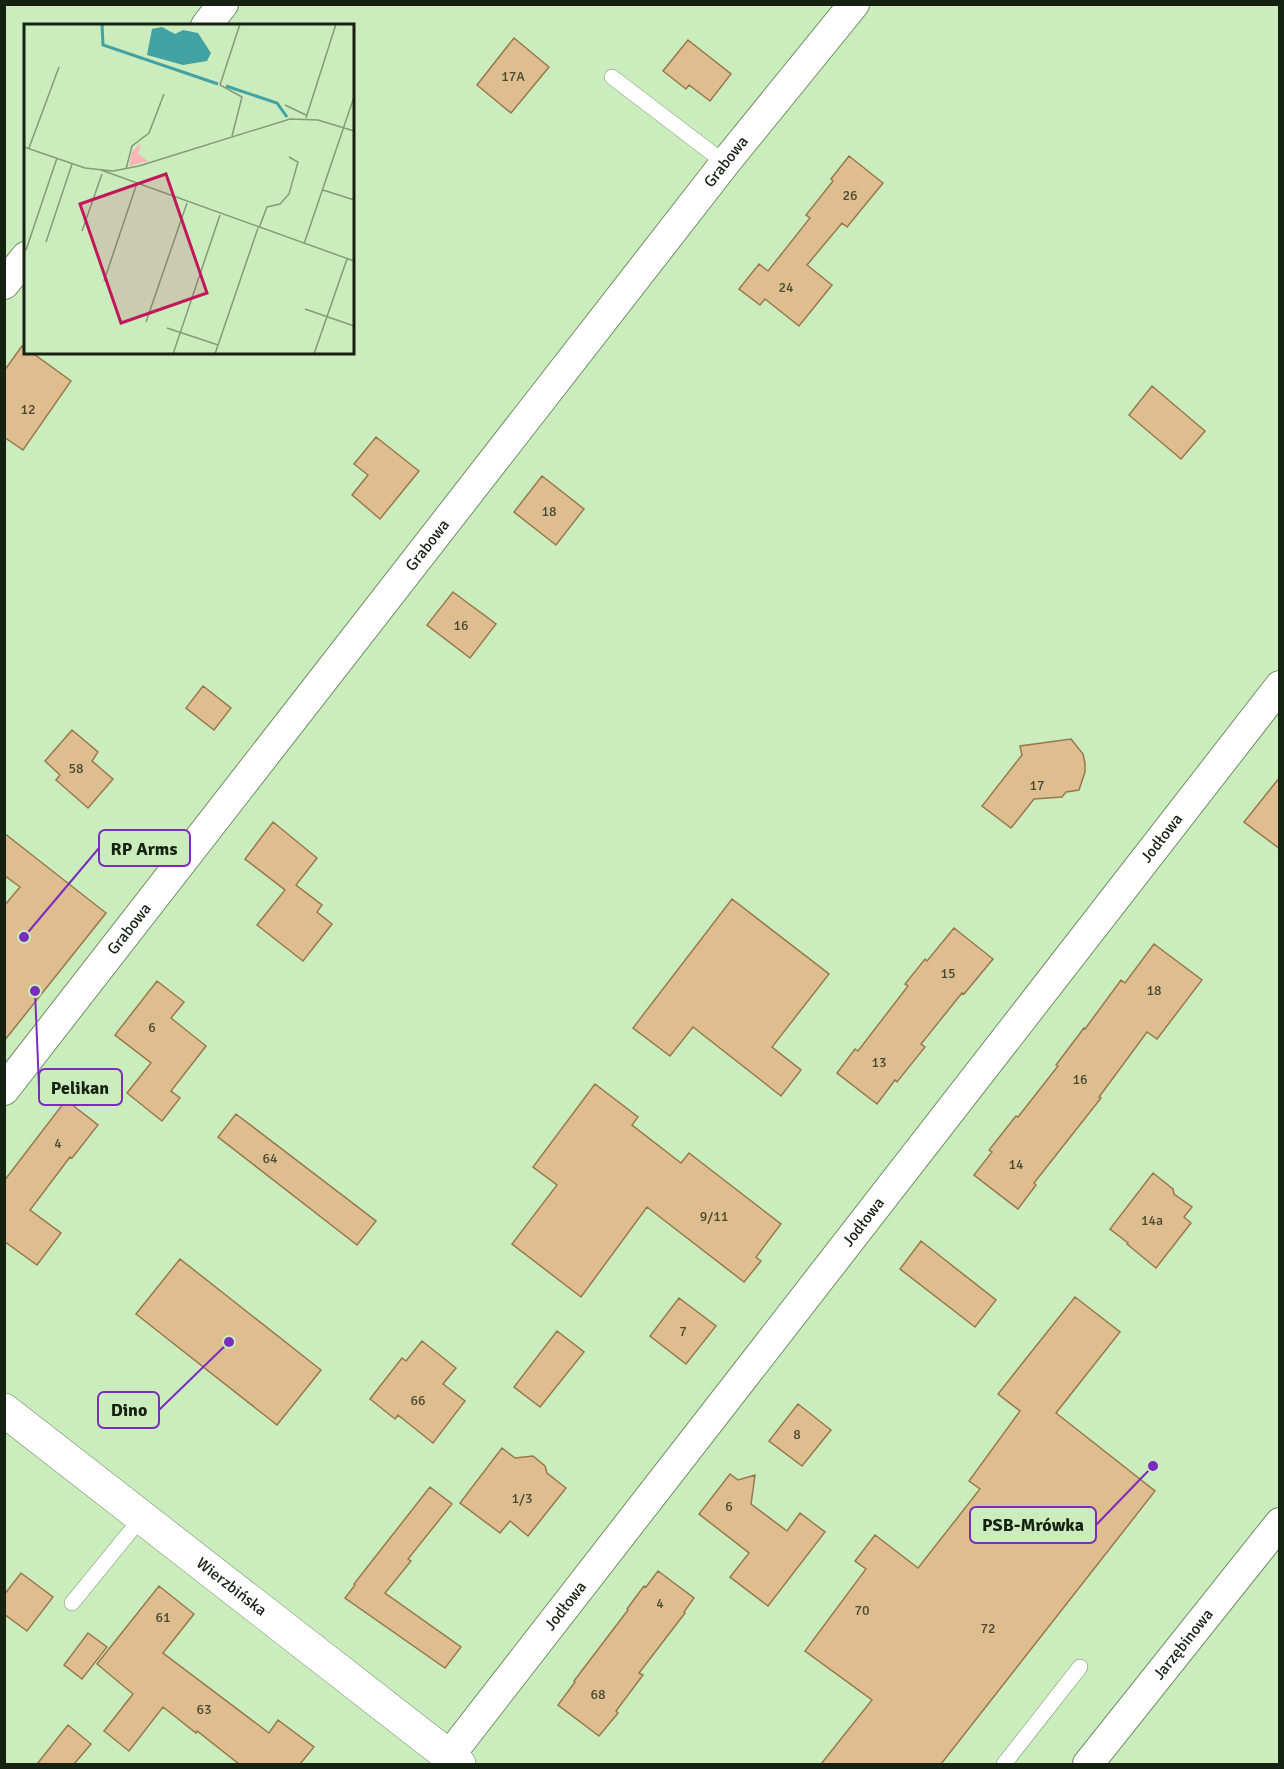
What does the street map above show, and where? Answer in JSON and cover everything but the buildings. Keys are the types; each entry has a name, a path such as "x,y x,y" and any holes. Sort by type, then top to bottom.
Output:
{"street":[{"path":"208,24 223,4"},
{"name":"Grabowa","path":"4,1090 725,163 854,4"},
{"path":"4,284 24,259"},
{"name":"Jodłowa","path":"454,1760 1280,687"},
{"name":"Wierzbińska","path":"4,1410 454,1760"},
{"name":"Jarzębinowa","path":"1088,1764 1280,1523"}],"lane":[{"path":"612,77 725,163"},
{"path":"72,1603 142,1517"},
{"path":"1004,1764 1080,1667"}],"place":[{"name":"RP Arms","path":"24,937"},
{"name":"Pelikan","path":"35,991"},
{"name":"Dino","path":"229,1342"},
{"name":"PSB-Mrówka","path":"1153,1466"}]}
